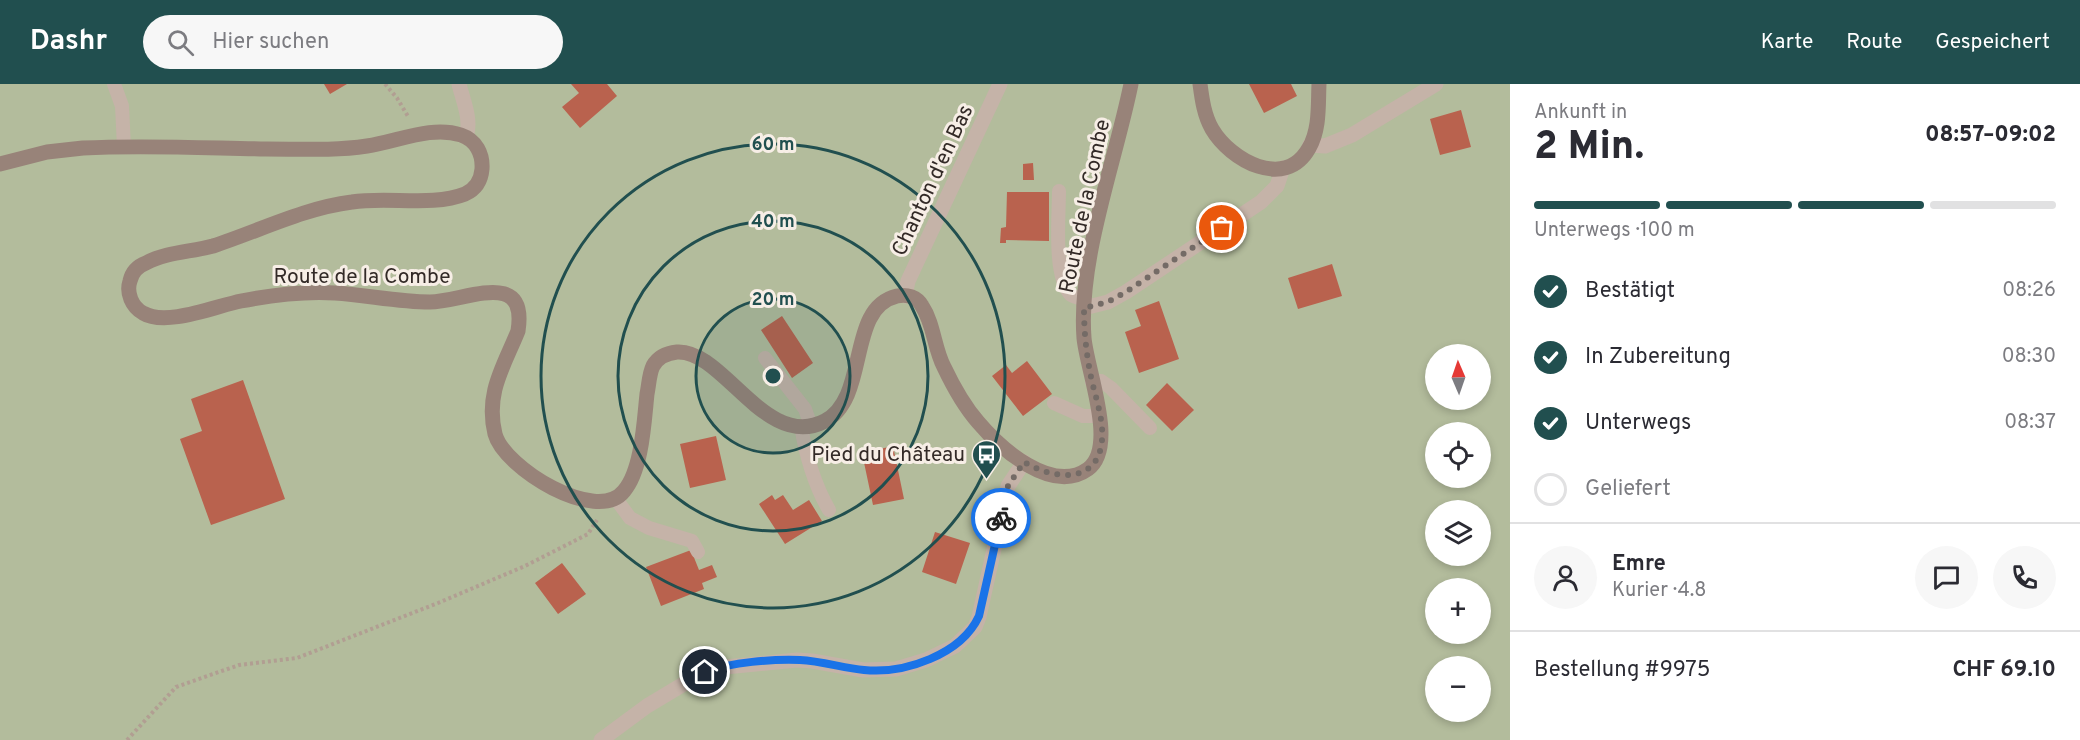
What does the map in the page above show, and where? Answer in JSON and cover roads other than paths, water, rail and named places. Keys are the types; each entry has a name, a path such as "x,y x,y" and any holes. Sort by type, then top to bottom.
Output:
{"street":[{"path":"0,164 62,150 124,147 328,149 369,146 415,136 448,132 466,137 469,129 468,120 459,84"},
{"name":"Chanton d'en Bas","path":"905,296 908,281 1000,84"},
{"name":"Route de la Combe","path":"905,296 913,297 922,306 942,364 969,411 996,441 1042,473 1058,476 1076,474 1089,468 1101,449 1102,431 1084,339 1084,304 1094,242 1131,84"},
{"path":"1200,84 1211,127 1228,149 1249,163 1264,168 1283,168 1297,161 1311,145 1317,124 1319,84"},
{"path":"1311,145 1325,146 1352,135 1436,84"},
{"name":"Route de la Combe","path":"466,137 474,142 479,150 482,170 478,183 464,194 434,199 359,201 320,209 210,247 153,259 135,271 129,282 129,295 135,307 144,314 166,318 265,296 302,293 337,293 425,302 490,292 509,295 518,305 520,316 518,331 498,375 494,394 493,416 499,445 513,461 555,488 586,501 610,500"},
{"path":"1084,304 1108,302 1126,292 1261,202 1277,186 1283,168"},
{"path":"610,500 622,494 631,481 641,442 651,371 655,362 676,352 698,357 769,415 784,423 806,426 833,417 845,402 865,333 874,312 888,300 905,296"},
{"path":"602,740 647,706 715,668 797,660 879,671 909,666 955,646 975,627 986,590 1006,492 1010,481 1024,462"}],"lane":[{"path":"114,84 122,106 124,147"},
{"path":"1059,191 1059,254 1062,273 1065,286 1084,304"},
{"path":"765,358 805,409 810,467 829,510"},
{"path":"1092,382 1101,381 1111,388 1150,428"},
{"path":"1054,403 1083,416 1099,416"},
{"path":"610,500 630,518 650,528 692,541 698,552"}],"place":[{"name":"Pied du Château","path":"986,480"}]}
